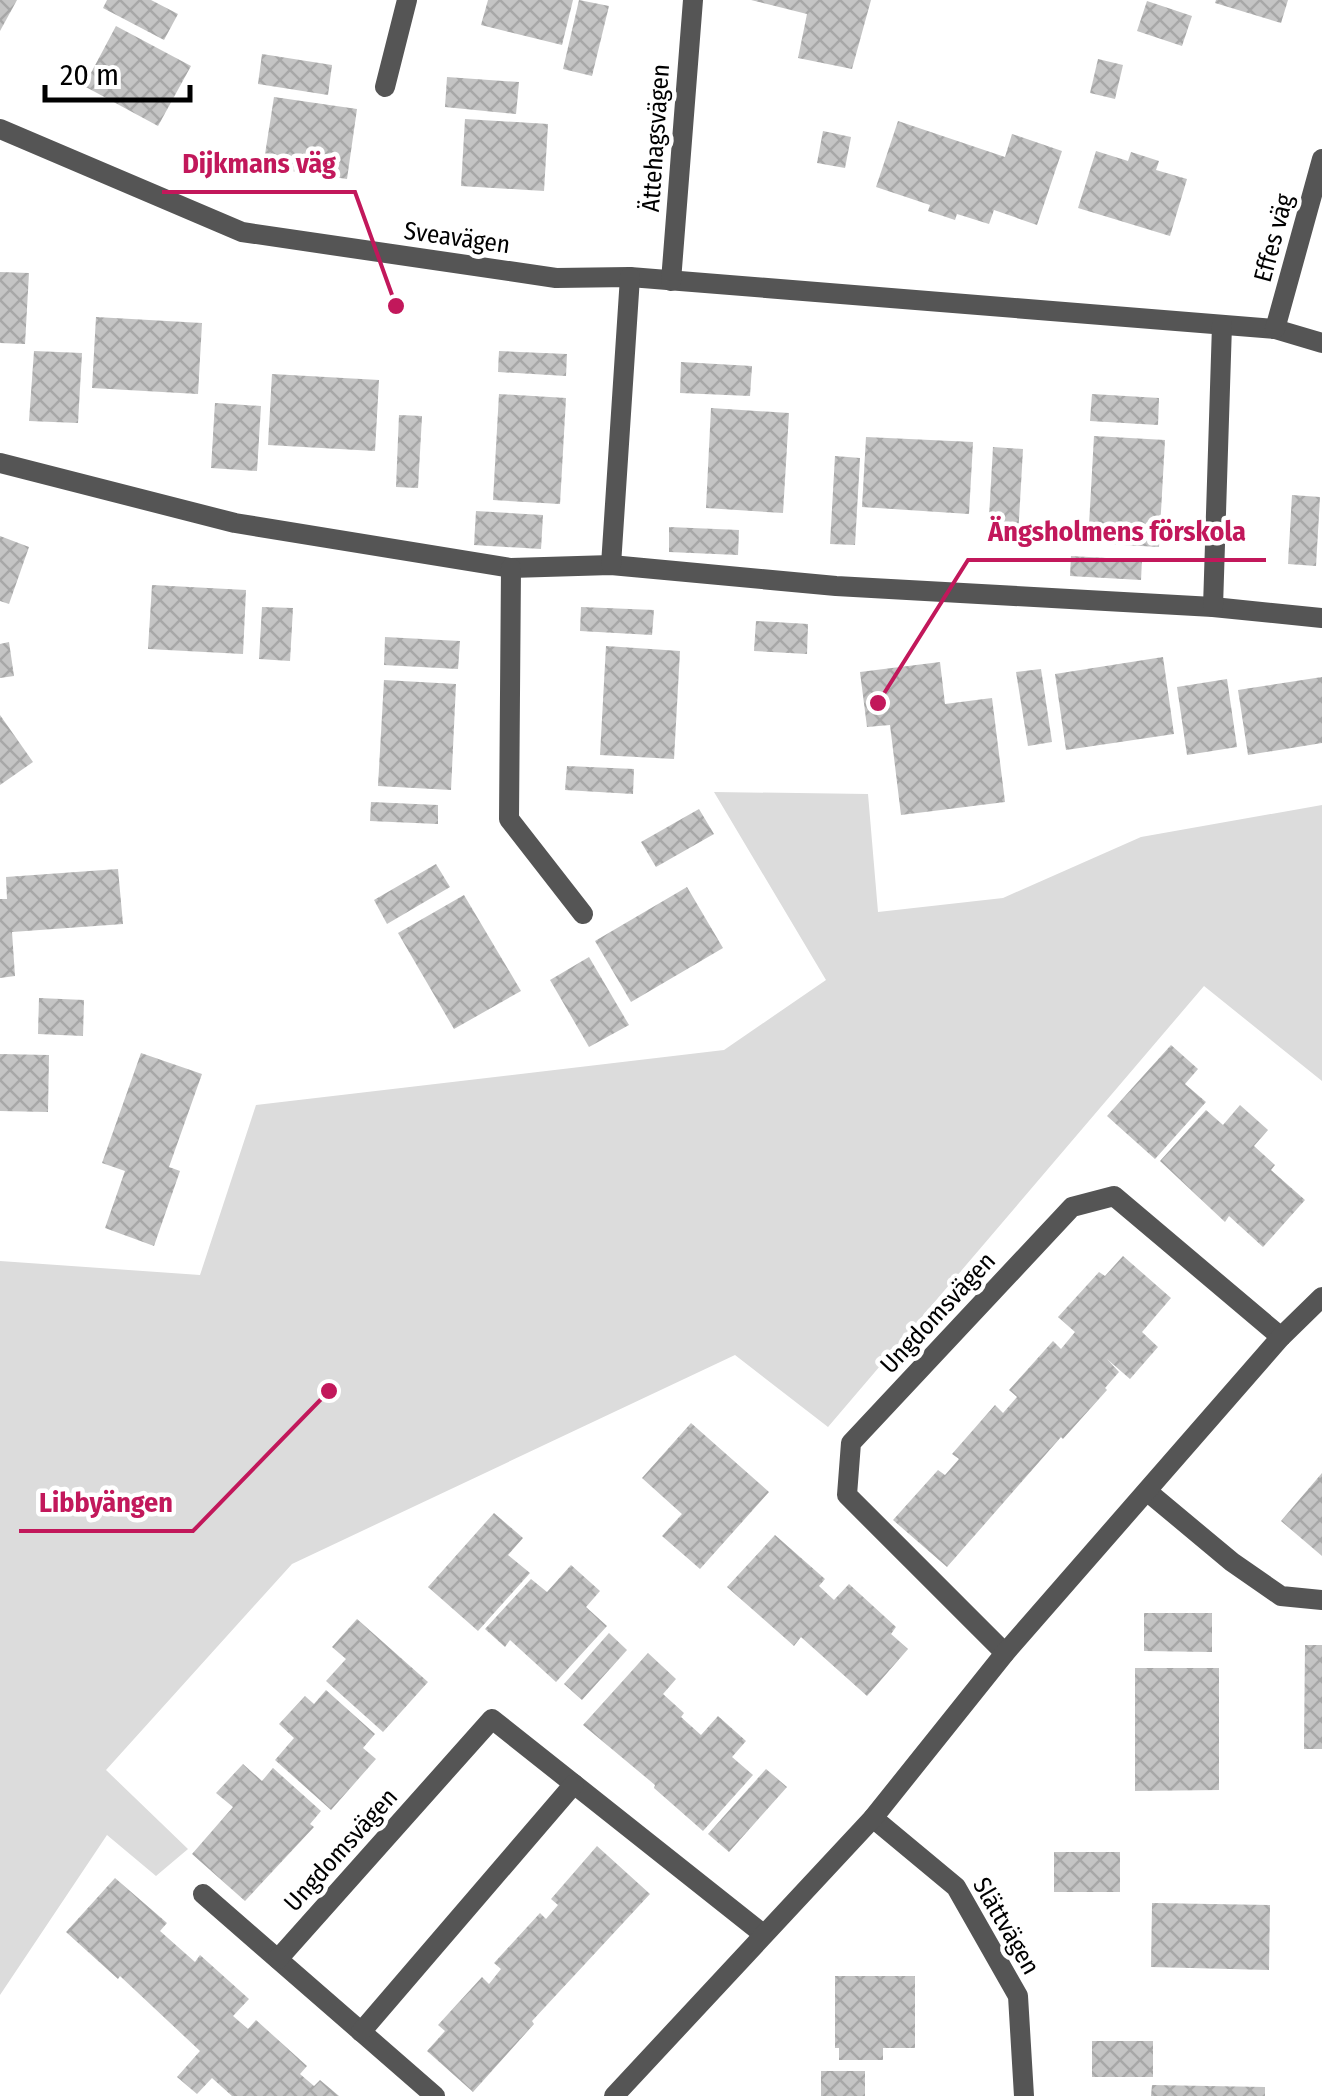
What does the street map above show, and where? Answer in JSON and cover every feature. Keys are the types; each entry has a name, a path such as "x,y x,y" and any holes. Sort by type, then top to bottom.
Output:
{"street":[{"path":"386,87 407,0"},
{"name":"Ättehagsvägen","path":"671,280 693,0"},
{"name":"Sveavägen","path":"0,129 242,232 556,278 630,276 1275,330 1322,343"},
{"name":"Effes väg","path":"1275,330 1322,159"},
{"path":"611,565 630,276"},
{"path":"1213,607 1222,326"},
{"path":"0,463 235,524 511,568 611,565 836,586 1213,607 1322,618"},
{"path":"511,568 509,818 583,914"},
{"name":"Ungdomsvägen","path":"1005,1653 847,1495 851,1443 1072,1208 1114,1196 1280,1337"},
{"path":"614,2096 873,1818 1005,1653 1280,1337 1322,1297"},
{"path":"1148,1492 1232,1562 1281,1596 1322,1600"},
{"name":"Ungdomsvägen","path":"278,1959 492,1719 763,1934"},
{"path":"361,2032 574,1784"},
{"name":"Slättvägen","path":"873,1818 956,1886 1018,1996 1024,2096"},
{"path":"203,1894 435,2096"}],"shaded area":[{"path":"714,792 868,794 878,912 1003,898 1141,837 1322,805 1322,1081 1204,986 828,1427 735,1355 292,1564 106,1770 188,1849 156,1876 107,1835 0,1995 0,1261 200,1275 256,1105 724,1050 826,980"}],"building":[{"path":"0,0 17,0 0,31"},
{"path":"107,0 151,0 178,14 164,40 103,8"},
{"path":"488,0 573,0 562,45 481,25"},
{"path":"579,0 609,6 592,76 563,69"},
{"path":"751,0 871,0 852,69 798,58 807,14"},
{"path":"1288,0 1281,23 1215,3"},
{"path":"1147,1 1192,16 1182,46 1137,31"},
{"path":"116,26 191,66 158,126 84,86"},
{"path":"262,54 332,65 328,95 258,84"},
{"path":"1098,59 1123,65 1115,99 1090,93"},
{"path":"447,77 519,82 516,114 445,107"},
{"path":"274,97 357,109 347,179 263,167"},
{"path":"465,119 548,124 544,191 461,186"},
{"path":"898,121 1005,157 1012,134 1062,151 1037,225 994,210 989,224 957,214 955,220 928,211 930,205 876,187"},
{"path":"823,131 851,137 845,168 817,163"},
{"path":"1096,151 1128,161 1131,152 1159,161 1156,170 1187,179 1170,236 1078,208"},
{"path":"0,272 29,273 25,344 0,343"},
{"path":"96,317 202,323 198,394 92,388"},
{"path":"34,351 82,353 78,423 29,421"},
{"path":"499,351 567,354 566,376 498,372"},
{"path":"681,362 752,366 750,396 680,393"},
{"path":"272,374 379,380 375,451 268,445"},
{"path":"499,394 566,398 560,504 493,500"},
{"path":"1092,394 1159,398 1158,425 1090,421"},
{"path":"215,403 261,406 257,471 211,468"},
{"path":"711,408 789,413 783,513 706,508"},
{"path":"399,415 422,416 418,488 396,487"},
{"path":"1094,436 1165,440 1159,547 1088,543"},
{"path":"866,437 973,442 969,514 862,507"},
{"path":"993,447 1023,449 1018,537 988,535"},
{"path":"835,456 860,458 855,545 830,544"},
{"path":"1292,495 1320,497 1316,566 1288,564"},
{"path":"476,511 543,515 541,549 474,545"},
{"path":"669,527 739,530 738,555 669,552"},
{"path":"0,536 29,547 9,604 0,601"},
{"path":"1071,556 1142,560 1141,580 1070,576"},
{"path":"152,585 246,590 243,654 148,649"},
{"path":"262,607 293,608 290,661 259,659"},
{"path":"581,607 654,610 652,635 580,631"},
{"path":"756,621 808,624 807,654 754,651"},
{"path":"385,637 460,641 458,669 384,665"},
{"path":"9,642 14,676 0,678 0,644"},
{"path":"606,646 680,651 674,759 600,755"},
{"path":"1163,657 1174,734 1066,750 1055,674"},
{"path":"940,662 945,704 992,698 1005,802 901,815 890,725 867,727 860,672"},
{"path":"1041,669 1052,742 1028,746 1016,672"},
{"path":"1322,677 1322,743 1248,755 1238,690"},
{"path":"1227,679 1237,747 1187,755 1177,687"},
{"path":"384,680 456,684 451,790 378,786"},
{"path":"0,715 33,762 0,785"},
{"path":"567,766 634,769 633,794 565,790"},
{"path":"371,802 438,805 438,824 370,821"},
{"path":"699,809 714,834 656,867 641,842"},
{"path":"436,864 450,887 387,924 374,900"},
{"path":"118,869 123,924 12,932 15,976 0,978 0,899 7,899 6,877"},
{"path":"687,887 723,948 631,1002 595,941"},
{"path":"464,895 521,991 454,1029 398,933"},
{"path":"589,957 629,1025 589,1047 550,980"},
{"path":"39,998 84,1000 83,1036 38,1034"},
{"path":"1171,1045 1198,1069 1185,1084 1206,1102 1155,1159 1107,1116"},
{"path":"141,1053 202,1074 169,1167 180,1171 154,1246 105,1228 125,1171 102,1163"},
{"path":"0,1054 49,1055 48,1112 0,1111"},
{"path":"1240,1105 1268,1130 1254,1146 1275,1165 1271,1170 1305,1200 1263,1247 1229,1216 1225,1222 1160,1161 1206,1110 1223,1125"},
{"path":"1123,1256 1171,1298 1142,1332 1158,1347 1130,1379 1107,1359 1119,1372 1107,1390 947,1567 893,1520 938,1470 945,1475 959,1459 952,1454 995,1405 1003,1413 1017,1397 1009,1390 1053,1341 1061,1349 1075,1332 1058,1317 1099,1272 1105,1276"},
{"path":"691,1423 769,1492 700,1569 662,1536 682,1514 642,1478"},
{"path":"1322,1473 1322,1556 1281,1521"},
{"path":"494,1513 523,1538 508,1555 530,1573 478,1631 428,1587"},
{"path":"775,1535 825,1579 819,1586 834,1600 849,1584 896,1627 891,1634 908,1649 867,1696 801,1637 794,1646 727,1587"},
{"path":"571,1565 600,1591 586,1607 607,1626 556,1682 510,1640 505,1647 485,1629 531,1579 547,1592"},
{"path":"1144,1613 1212,1613 1212,1652 1144,1651"},
{"path":"357,1619 428,1682 383,1732 326,1681 346,1659 332,1647"},
{"path":"609,1633 627,1650 582,1700 564,1684"},
{"path":"1305,1645 1322,1645 1322,1749 1304,1749"},
{"path":"648,1653 676,1679 663,1694 701,1735 718,1716 746,1741 732,1757 753,1775 703,1831 583,1725"},
{"path":"1135,1668 1219,1668 1219,1790 1135,1791"},
{"path":"326,1690 375,1734 363,1748 376,1759 331,1810 275,1760 294,1738 279,1724 305,1696 314,1704"},
{"path":"243,1764 262,1781 273,1768 321,1811 310,1824 314,1827 245,1901 192,1854 233,1807 216,1793"},
{"path":"766,1769 787,1787 729,1852 708,1834"},
{"path":"597,1846 650,1894 532,2021 534,2024 473,2092 427,2051 445,2031 438,2025 482,1977 489,1984 501,1969 494,1963 540,1913 546,1919 558,1905 551,1899"},
{"path":"1054,1852 1120,1852 1120,1892 1054,1892"},
{"path":"115,1878 167,1923 160,1931 195,1962 200,1955 249,1999 233,2016 248,2029 256,2020 307,2066 300,2074 314,2086 320,2080 339,2096 232,2096 212,2078 197,2094 177,2077 200,2051 66,1932"},
{"path":"1152,1903 1270,1905 1269,1970 1151,1967"},
{"path":"835,1976 915,1976 915,2048 883,2048 883,2060 839,2060 839,2048 835,2048"},
{"path":"1092,2041 1153,2041 1153,2077 1092,2077"},
{"path":"821,2071 865,2071 865,2096 821,2096"},
{"path":"1152,2085 1265,2087 1265,2096 1151,2096"}],"place":[{"name":"Dijkmans väg","path":"396,306"},
{"name":"Ängsholmens förskola","path":"878,703"},
{"name":"Libbyängen","path":"329,1391"}]}
